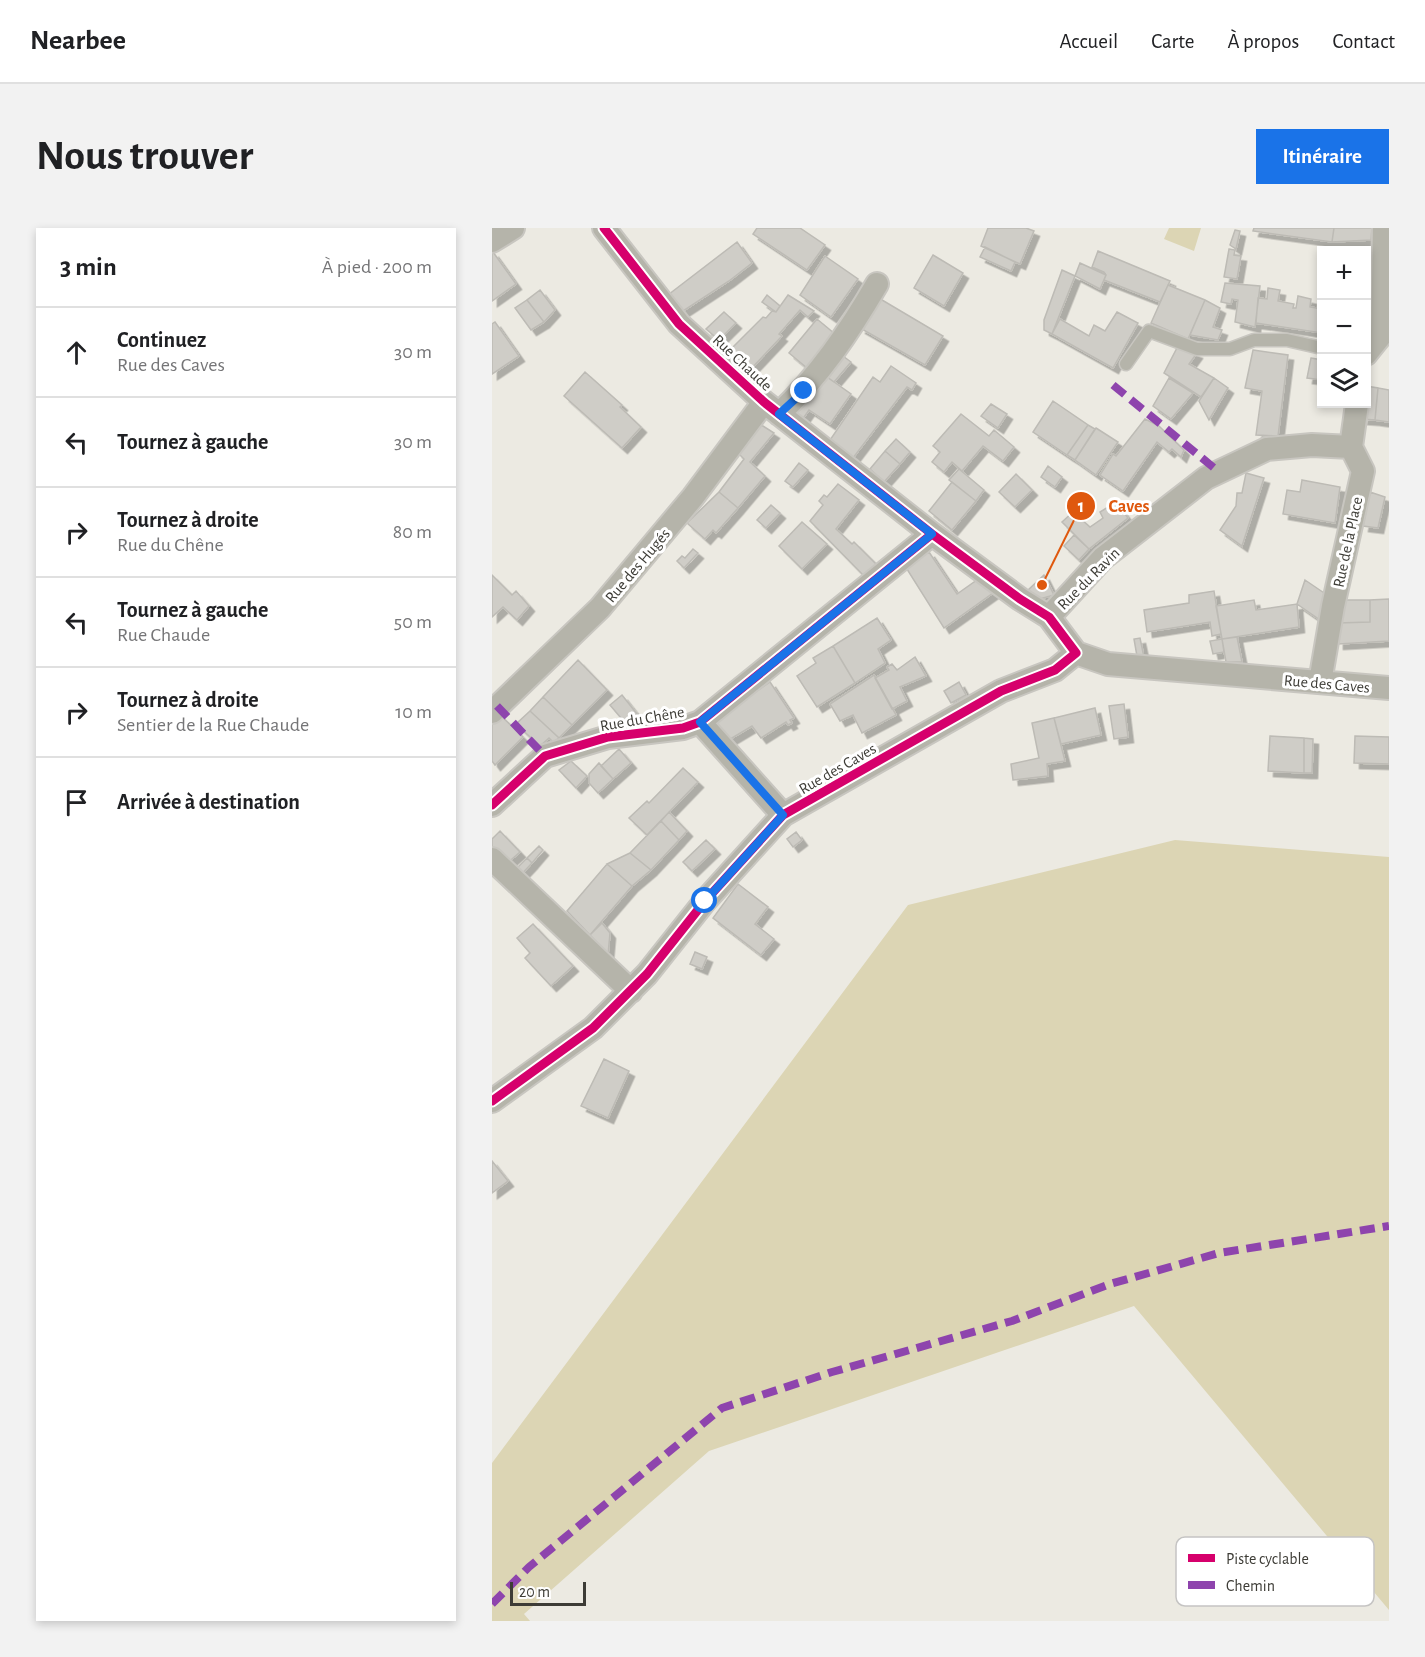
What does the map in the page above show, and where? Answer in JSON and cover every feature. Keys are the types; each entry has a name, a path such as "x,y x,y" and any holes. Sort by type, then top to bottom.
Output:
{"street":[{"path":"492,241 513,228"},
{"name":"Rue Chaude","path":"604,228 679,324 772,408 932,534 1020,599 1049,616 1077,653"},
{"path":"1371,349 1385,334 1384,228"},
{"name":"Rue des Hugés","path":"492,712 600,608 693,497 772,408 804,391 845,339 877,285"},
{"path":"1351,447 1356,408"},
{"name":"Rue du Ravin","path":"1049,616 1104,558 1206,478 1267,450 1312,445 1351,447"},
{"name":"Rue de la Place","path":"1320,682 1333,606 1363,471 1351,447"},
{"name":"Rue du Chêne","path":"492,806 545,756 608,737 683,728 700,722 932,534"},
{"name":"Rue des Caves","path":"492,1101 593,1028 631,991 705,901 783,815 1001,691 1055,670 1077,653 1108,664 1389,688"},
{"path":"700,722 783,815"},
{"path":"492,858 631,991"}],"lane":[{"path":"1126,364 1149,331 1197,349 1230,349 1254,340 1287,340 1317,347"}],"shaded area":[{"path":"1169,228 1201,228 1194,251 1164,239"},
{"path":"1175,840 1389,857 1389,1610 1374,1592 1374,1537 1328,1537 1134,1306 709,1451 524,1614 530,1621 492,1621 492,1463 908,905"}],"building":[{"path":"757,228 800,228 825,245 807,270 753,234"},
{"path":"988,228 1026,228 1034,231 1020,264 981,246"},
{"path":"1254,228 1334,228 1332,242 1253,231"},
{"path":"1334,228 1372,228 1371,240 1332,242"},
{"path":"1235,230 1240,231 1236,249 1230,245"},
{"path":"737,242 752,263 729,281 680,313 664,298"},
{"path":"985,247 1015,262 1011,271 980,257"},
{"path":"1229,249 1235,250 1234,255 1241,256 1237,279 1224,277"},
{"path":"1098,251 1170,281 1160,302 1104,280 1106,275 1104,272 1092,267"},
{"path":"492,253 516,284 492,301"},
{"path":"933,255 963,273 944,306 914,288"},
{"path":"825,256 858,279 831,317 800,295"},
{"path":"1080,263 1106,275 1100,289 1075,276"},
{"path":"1062,270 1075,276 1052,334 1044,330 1044,320"},
{"path":"1225,283 1260,286 1255,327 1235,322 1238,300 1232,299 1231,304 1221,302"},
{"path":"1168,285 1205,300 1188,339 1151,323"},
{"path":"1268,288 1280,290 1278,301 1294,304 1293,308 1296,308 1298,296 1311,299 1310,307 1317,308 1317,332 1256,323 1258,298 1267,299"},
{"path":"540,290 555,310 544,322 527,300"},
{"path":"767,295 780,306 776,312 762,302"},
{"path":"788,295 814,311 808,317 800,310 779,334 782,336 749,371 729,351 763,317 766,318 772,311 776,312"},
{"path":"877,297 943,336 925,365 860,328"},
{"path":"527,300 544,322 531,330 515,308"},
{"path":"1205,300 1220,308 1213,327 1222,330 1218,340 1190,335"},
{"path":"724,312 736,323 719,340 706,329"},
{"path":"1117,312 1138,323 1113,368 1052,334 1060,319 1089,336 1094,325 1105,331"},
{"path":"817,319 835,334 807,368 789,353"},
{"path":"495,322 519,356 492,374 492,324"},
{"path":"1178,346 1197,353 1189,364 1214,378 1201,397 1164,373"},
{"path":"1253,350 1288,355 1278,436 1256,435 1262,391 1245,388"},
{"path":"839,353 851,362 834,382 820,372"},
{"path":"1311,358 1317,359 1317,379 1307,378"},
{"path":"891,366 916,383 912,390 907,387 853,458 830,440 873,377 880,382"},
{"path":"585,372 622,405 620,407 641,427 622,448 564,396"},
{"path":"820,372 851,394 830,424 809,410 802,420 787,411"},
{"path":"1169,378 1193,393 1171,419 1153,406"},
{"path":"1214,378 1228,388 1209,420 1199,401"},
{"path":"1371,387 1378,388 1375,420 1362,419 1365,408 1371,408"},
{"path":"1378,388 1389,390 1389,422 1375,420"},
{"path":"1053,401 1088,425 1067,455 1033,432"},
{"path":"991,404 1007,414 998,428 981,416"},
{"path":"961,414 989,436 994,430 1014,447 1003,461 983,446 962,471 952,462 944,472 932,462 940,452 933,446"},
{"path":"1145,419 1159,426 1184,450 1181,457 1172,449 1169,452 1157,442 1123,491 1100,475 1113,454 1116,456"},
{"path":"758,425 774,433 750,462 765,476 738,508 719,492 744,459 737,452"},
{"path":"1088,425 1095,429 1075,460 1067,455"},
{"path":"1096,428 1118,442 1096,475 1075,460"},
{"path":"896,439 910,452 900,464 885,451"},
{"path":"885,451 900,464 884,482 870,469"},
{"path":"799,463 808,470 793,487 785,481"},
{"path":"1048,466 1062,477 1055,487 1041,477"},
{"path":"959,469 984,490 976,501 949,480"},
{"path":"1246,473 1264,478 1242,546 1220,530 1236,506 1237,493 1242,493"},
{"path":"1016,474 1032,490 1015,507 999,492"},
{"path":"1302,480 1340,487 1335,523 1283,514 1287,490 1300,492"},
{"path":"952,482 976,501 952,530 929,511"},
{"path":"838,484 859,500 836,529 852,544 854,542 878,566 865,577 810,521 823,505 819,501 824,495 827,497"},
{"path":"719,492 738,508 716,533 713,530 705,539 687,523"},
{"path":"1370,492 1385,497 1378,528 1363,526"},
{"path":"1116,502 1128,518 1089,549 1062,522 1073,512 1090,527 1103,518 1100,512"},
{"path":"771,505 780,513 766,528 757,520"},
{"path":"802,522 827,544 802,569 779,546"},
{"path":"1074,535 1089,549 1079,560 1064,546"},
{"path":"693,549 698,553 684,568 677,561 682,556 685,558"},
{"path":"929,552 957,594 977,580 993,593 944,628 905,566"},
{"path":"492,575 512,595 516,591 529,606 517,620 503,607 492,617"},
{"path":"1044,575 1054,595 1036,600 1026,592"},
{"path":"1305,580 1330,597 1323,622 1297,604"},
{"path":"1214,591 1221,634 1212,636 1210,622 1147,632 1144,610 1189,603 1189,595"},
{"path":"1389,599 1389,641 1338,644 1338,623 1370,622 1370,600"},
{"path":"1254,600 1256,610 1297,604 1299,627 1222,639 1216,606"},
{"path":"1339,600 1370,600 1370,622 1338,623"},
{"path":"877,618 891,640 878,649 885,663 855,683 833,646"},
{"path":"1237,637 1242,662 1226,662 1222,639"},
{"path":"1140,638 1145,662 1138,662 1134,639"},
{"path":"1222,639 1224,652 1213,654 1210,641"},
{"path":"833,646 855,683 817,707 797,676 816,663 813,658"},
{"path":"915,657 926,676 900,687 907,701 892,709 875,678 889,670 887,667 892,664 897,670"},
{"path":"578,660 607,690 572,725 543,697"},
{"path":"874,675 896,715 862,733 853,715 840,721 830,704"},
{"path":"770,682 794,718 790,720 792,723 788,725 786,722 761,738 752,726 727,741 717,727 719,717"},
{"path":"959,682 966,695 951,703 944,691"},
{"path":"622,695 637,714 626,724 610,705"},
{"path":"543,697 572,725 559,738 530,711"},
{"path":"1124,704 1128,737 1114,739 1109,706"},
{"path":"1095,708 1101,735 1061,744 1054,718"},
{"path":"496,711 523,737 495,765 492,761 492,716"},
{"path":"530,711 559,738 553,742 549,738 540,746 516,724"},
{"path":"1054,718 1065,761 1047,764 1048,776 1013,780 1011,764 1039,758 1032,723"},
{"path":"1270,736 1304,738 1304,773 1268,771"},
{"path":"1355,736 1389,737 1389,764 1354,763"},
{"path":"1304,738 1313,739 1312,773 1304,773"},
{"path":"619,749 631,763 613,779 601,766"},
{"path":"571,761 587,776 576,788 559,770"},
{"path":"599,763 613,779 598,793 589,783 589,774"},
{"path":"683,768 698,782 647,835 629,818 647,801 649,803"},
{"path":"669,812 687,831 679,840 661,821"},
{"path":"661,821 679,840 651,870 630,853"},
{"path":"500,831 520,852 504,866 492,853 492,839"},
{"path":"796,832 802,840 793,847 787,839"},
{"path":"706,840 715,849 692,871 683,862"},
{"path":"539,846 543,850 532,863 527,858"},
{"path":"630,853 651,870 632,886 607,864"},
{"path":"527,858 532,863 517,879 511,874"},
{"path":"607,864 632,886 590,935 567,911"},
{"path":"738,884 768,907 755,924 774,939 761,955 713,918"},
{"path":"602,923 610,933 608,955 590,935"},
{"path":"533,924 573,966 551,986 525,958 530,953 517,938"},
{"path":"695,952 707,957 702,969 690,964"},
{"path":"604,1059 629,1071 608,1118 581,1106"},
{"path":"492,1161 508,1181 492,1193"}],"marked path":[{"path":"1113,385 1219,472"},
{"path":"497,706 545,756"},
{"path":"492,1604 529,1567 722,1408 832,1372 1012,1321 1110,1284 1219,1253 1389,1226"}],"cycle path":[{"path":"492,1101 593,1028 647,974 705,901 783,815 1001,691 1055,670 1076,653 1049,617 1020,599 932,534 764,402 679,324 604,228"},
{"path":"492,805 545,756 608,737 683,728 700,722 932,534"}],"place":[{"name":"Caves","path":"1042,585"}],"route":[{"path":"705,901 783,815 700,722 932,534 779,414 804,391"}]}
